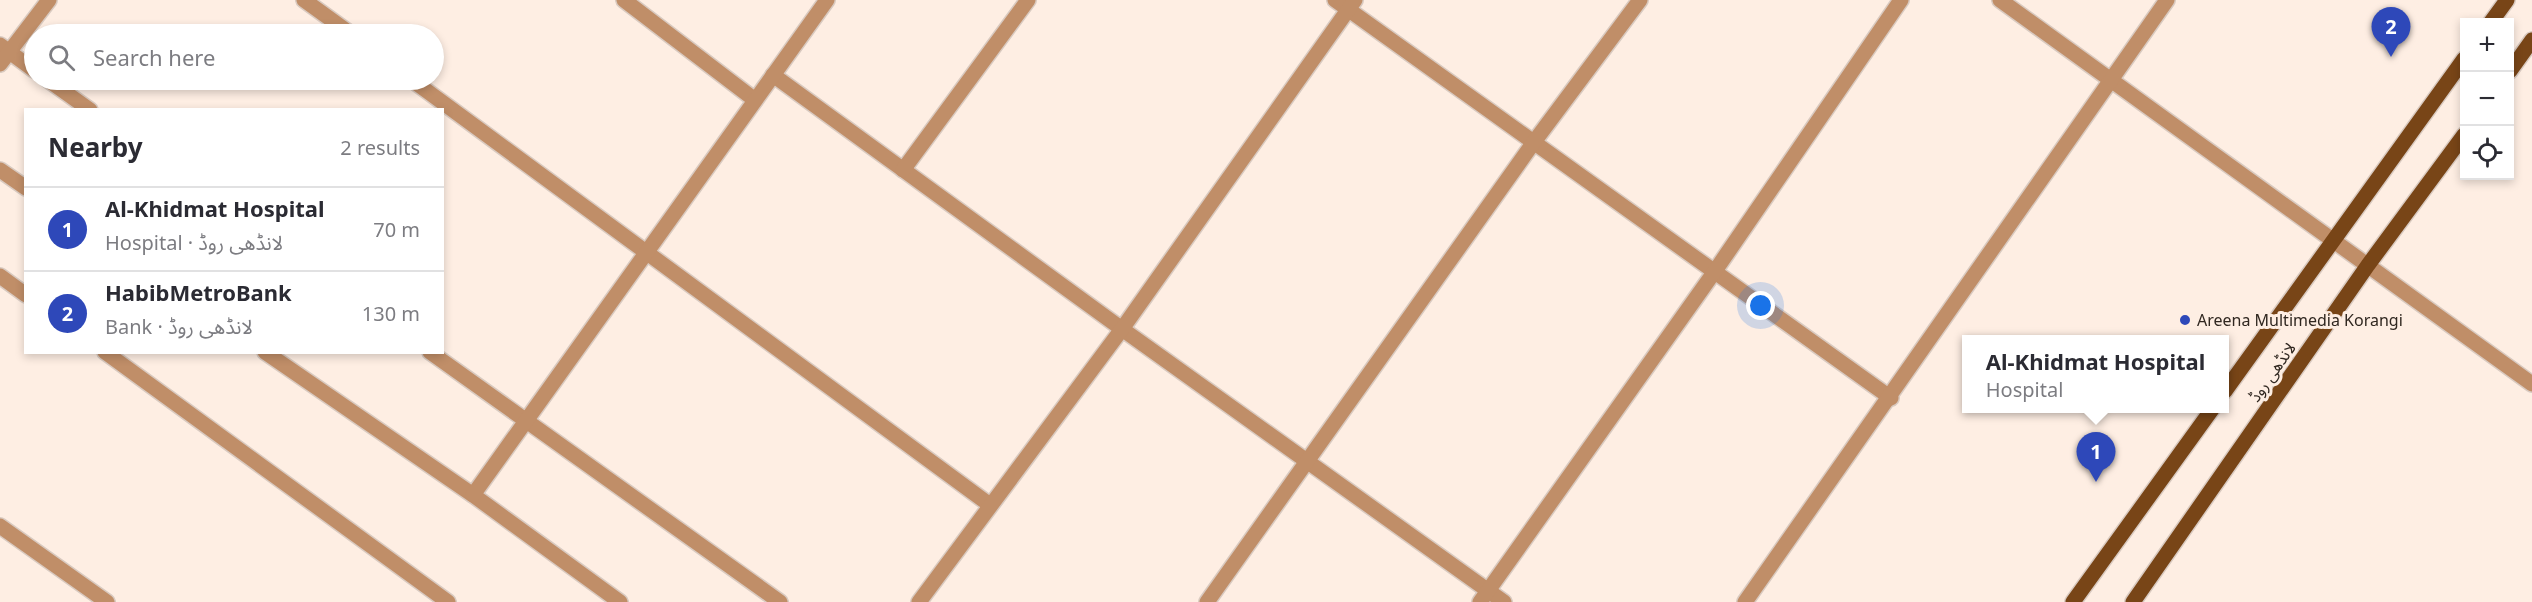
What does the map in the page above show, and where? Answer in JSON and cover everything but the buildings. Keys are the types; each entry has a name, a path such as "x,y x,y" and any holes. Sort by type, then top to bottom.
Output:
{"main road":[{"path":"2494,18 2507,0"},
{"path":"2514,65 2532,40"},
{"name":"لانڈھی روڈ","path":"2229,385 2460,65"},
{"name":"لانڈھی روڈ","path":"2133,602 2368,265 2460,140"},
{"path":"2073,602 2208,413"}],"street":[{"path":"29,24 49,0"},
{"path":"304,0 337,24"},
{"path":"624,0 756,100"},
{"path":"473,495 827,0"},
{"path":"903,170 1028,0"},
{"path":"1335,0 1352,4 1534,142 1891,398"},
{"path":"1207,602 1534,142 1640,0"},
{"path":"1485,596 1715,271 1901,0"},
{"path":"2000,0 2532,384"},
{"path":"1745,602 1891,398 2167,0"},
{"path":"919,602 1122,329 1352,4"},
{"path":"24,29 3,54 24,65"},
{"path":"773,75 1307,462 1485,596 1504,602"},
{"path":"62,90 87,108"},
{"path":"426,90 990,505"},
{"path":"0,170 24,187"},
{"path":"0,276 24,294"},
{"path":"108,354 448,602"},
{"path":"268,354 473,495 620,602"},
{"path":"433,354 780,602"},
{"path":"0,526 106,602"}],"place":[{"name":"HabibMetroBank","path":"2391,57"},
{"name":"Areena Multimedia Korangi","path":"2185,320"},
{"name":"Al-Khidmat Hospital","path":"2096,482"}]}
